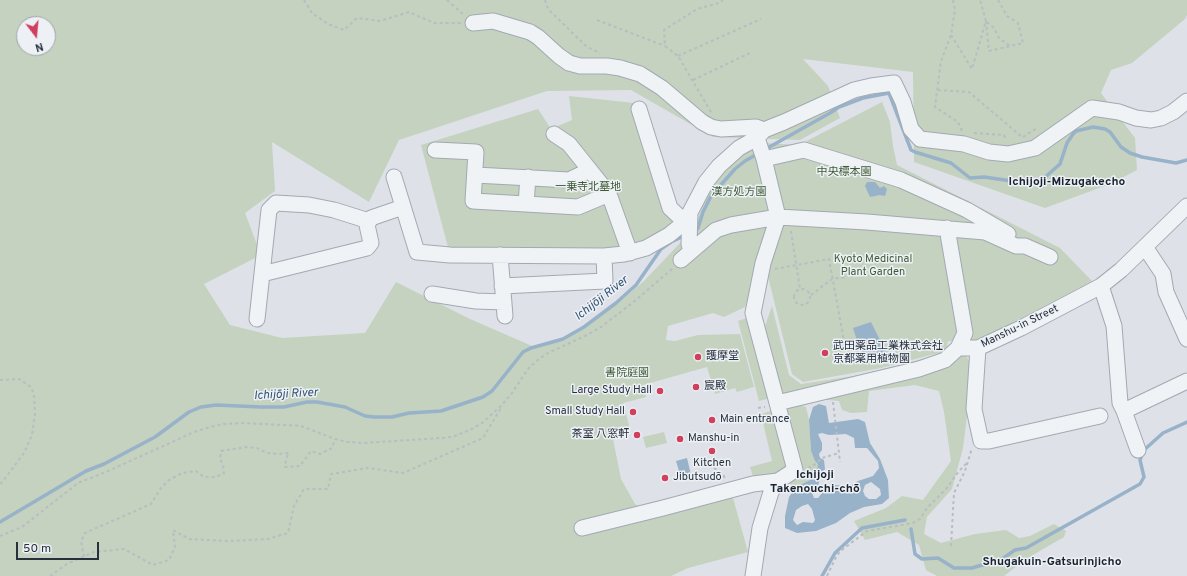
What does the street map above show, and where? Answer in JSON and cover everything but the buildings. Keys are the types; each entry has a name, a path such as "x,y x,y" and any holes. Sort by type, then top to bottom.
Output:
{"street":[{"path":"473,23 493,21 530,32 569,63 580,66 607,66 640,74 668,93 702,122 711,127 721,129 756,127 760,134 764,159 783,218 763,263 753,313 795,470 778,481 771,492 760,528 753,576"},
{"path":"687,252 688,221 697,198 706,182 720,166 739,148 760,134 854,90 894,83 903,102 911,129 920,139 964,144 989,152 1008,154 1035,148 1092,108 1119,112 1136,118 1151,120 1161,118 1173,112 1187,101"},
{"path":"639,109 670,208 688,221"},
{"path":"554,134 569,144 609,194 630,253"},
{"path":"435,150 476,152 473,202 578,207 609,194"},
{"path":"764,159 804,150 901,180 967,210 997,226 1025,246 1050,257"},
{"path":"474,174 569,180 590,170"},
{"path":"394,177 417,252 450,255 604,256 630,253 646,248 669,235 688,221"},
{"path":"526,204 528,177"},
{"path":"257,319 269,210 276,203 309,205 334,210 369,221"},
{"name":"Manshu-in Street","path":"958,348 978,348 1021,328 1101,286 1121,270 1187,206"},
{"path":"262,274 367,248 371,243 367,225 371,218 403,208"},
{"path":"687,252 716,230 731,225 783,218 867,222 985,232 1016,246 1025,246"},
{"path":"777,403 919,369 945,360 958,348 965,333 947,228"},
{"path":"1145,247 1163,274 1166,292 1187,339"},
{"path":"432,294 504,309 500,255"},
{"path":"502,286 605,281 604,256"},
{"path":"1101,286 1114,326 1120,403 1138,450"},
{"path":"978,348 974,409 981,441 989,441 1100,416"},
{"path":"1124,412 1187,381"},
{"path":"582,528 753,484 778,481"}],"path":[{"path":"304,0 312,12 328,24 344,30 357,18 380,21 409,12 434,23 473,23"},
{"path":"447,0 473,23"},
{"path":"545,0 548,9 586,47 603,54"},
{"path":"665,46 664,30 697,9 719,3 723,0"},
{"path":"953,0 955,10 951,35 941,61 935,107 958,122 963,132"},
{"path":"980,0 986,21 988,51 1023,43 1018,23 1007,16 998,0"},
{"path":"678,56 761,19"},
{"path":"597,20 665,46 678,56 721,129"},
{"path":"951,35 972,69 986,21"},
{"path":"986,21 994,28 999,38 1010,46"},
{"path":"692,80 750,54"},
{"path":"937,90 968,92 1022,137"},
{"path":"970,132 1004,135 1006,140"},
{"path":"783,218 797,265 800,289"},
{"path":"0,536 22,527 78,483 125,464 194,432 210,427 224,424 244,423 301,426 347,442 452,437 470,430 482,423 502,405 528,369 539,359 548,353 601,327 636,300 687,252"},
{"path":"775,269 829,259 844,341"},
{"path":"800,289 796,292 794,297 798,304 804,305 810,300 810,295 832,279 846,277"},
{"path":"800,289 807,291 810,295"},
{"path":"0,380 19,379 31,387 34,395 35,414 32,435 24,453 0,485"},
{"path":"832,390 840,462"},
{"path":"50,576 67,564 94,552 124,549 153,565 169,560 175,547 173,530 189,539 229,541 268,539 288,533 294,506 304,489 328,489 331,474 368,468 403,473 423,465 484,438 502,405"},
{"path":"951,546 954,493 965,471 978,428"},
{"path":"84,556 81,541 85,533 151,504 161,488 169,480 180,474 188,472 196,471 204,477 216,477 224,473 223,465 220,459 221,451 246,447 257,448 272,454 289,453 286,459 285,467 300,466 311,451 320,454 332,448 335,439"},
{"path":"816,463 822,458 839,453"},
{"path":"827,576 837,555 867,530 913,523 920,519 927,508 946,489 967,463"},
{"path":"714,468 723,474 725,479"}],"green space":[{"name":"書院庭園","path":"0,0 1187,0 1187,15 1185,19 1132,63 1111,70 1101,93 1135,138 1137,170 1110,184 1045,208 914,162 913,72 803,59 828,86 840,118 800,140 713,137 631,90 547,91 399,140 369,202 272,142 275,191 245,213 261,255 204,284 230,325 282,338 365,333 396,282 470,319 532,346 563,341 588,326 623,299 644,281 682,241 692,257 723,230 765,223 769,230 745,307 724,317 713,313 668,326 666,340 675,341 698,335 740,334 754,387 737,392 735,388 715,394 707,367 643,385 646,397 623,403 630,429 612,434 621,479 635,504 654,516 727,495 733,498 748,552 688,568 671,576 0,576"},
{"name":"一乗寺北墓地","path":"569,96 634,103 665,208 681,226 646,248 450,255 421,145 538,109 551,129 572,120"},
{"name":"Kyoto Medicinal Plant Garden","path":"882,102 890,122 897,165 1060,248 1092,281 974,343 948,341 946,351 881,368 803,382 792,374 765,264 783,219 764,143 799,145"},
{"name":"漢方処方園","path":"754,144 771,213 698,237 695,225 713,182"},
{"path":"772,306 789,375 801,384 860,375 938,355 965,354 973,368 963,448 952,489 927,517 924,534 941,543 975,534 1006,530 1019,538 1030,536 1054,524 1066,531 1064,537 1026,559 1004,576 937,576 926,570 919,545 897,532 865,540 854,521 886,508 902,496 923,500 951,461 944,412 939,391 915,385 869,391 867,412 851,413 842,410 839,401 783,396 765,326"},
{"path":"750,317 771,398 759,401 738,321"},
{"path":"800,405 806,407 809,420 811,451 815,461 818,464 816,477 796,487 791,486 789,480 785,408"},
{"path":"774,410 788,471 754,479 750,467 772,461 761,414"},
{"path":"664,432 667,443 646,448 643,437"}],"water":[{"path":"867,182 875,182 880,188 884,186 887,189 885,196 880,195 870,197 865,186"},
{"path":"871,322 889,358 866,359 862,356 853,328"},
{"path":"819,404 826,406 829,423 858,419 865,422 870,443 880,459 888,480 889,498 882,504 864,507 850,513 836,523 816,531 797,533 785,528 785,516 789,497 796,487 816,477 818,464 815,461 811,451 809,420 813,407","holes":["822,433 829,435 846,434 854,438 855,448 867,448 878,461 879,468 873,476 858,481 850,486 834,485 827,487 818,498 814,498 812,493 818,486 821,475 825,469 824,460 820,458 819,454 822,450 822,443 818,434","871,482 880,489 881,495 876,499 869,499 865,496 863,491 865,485","808,504 812,509 815,520 813,523 803,522 797,525 793,520 796,510"]},
{"path":"687,458 691,475 681,478 676,461"}],"waterway":[{"name":"Ichijōji River","path":"764,150 839,107 863,98 889,93 911,150 951,163 970,178 984,177 1026,183 1043,179 1060,164 1067,143 1073,134 1076,131 1093,127 1105,129 1110,132 1121,147 1130,153 1142,157 1176,163 1187,160"},
{"name":"Ichijōji River","path":"694,232 698,228 703,212 711,196 735,169 759,153"},
{"name":"Ichijōji River","path":"0,522 86,471 104,464 155,437 189,412 201,407 216,405 284,407 307,402 317,402 345,407 365,416 392,417 409,413 441,411 483,397 492,391 523,352 531,348 563,339 584,327 616,303 636,285 661,249 671,242 686,235"},
{"path":"911,529 915,554 922,559 938,558 954,568 972,568 1002,559 1015,550 1026,548 1140,484 1144,477 1140,460 1144,450 1163,433 1187,422"},
{"path":"822,576 835,553 862,528 905,520"}],"place":[{"name":"武田薬品工業株式会社 京都薬用植物園","path":"825,353"},
{"name":"護摩堂","path":"698,357"},
{"name":"宸殿","path":"696,387"},
{"name":"Large Study Hall","path":"660,391"},
{"name":"Small Study Hall","path":"633,412"},
{"name":"Main entrance","path":"712,420"},
{"name":"茶室 八窓軒","path":"637,435"},
{"name":"Manshu-in","path":"680,439"},
{"name":"Kitchen","path":"712,451"},
{"name":"Jibutsudō","path":"665,478"}],"district":[{"name":"Ichijoji-Mizugakecho","path":"1067,183"},
{"name":"Ichijoji Takenouchi-chō","path":"815,483"},
{"name":"Shugakuin-Gatsurinjicho","path":"1052,563"}],"park label":[{"name":"中央標本園","path":"844,173"}]}
